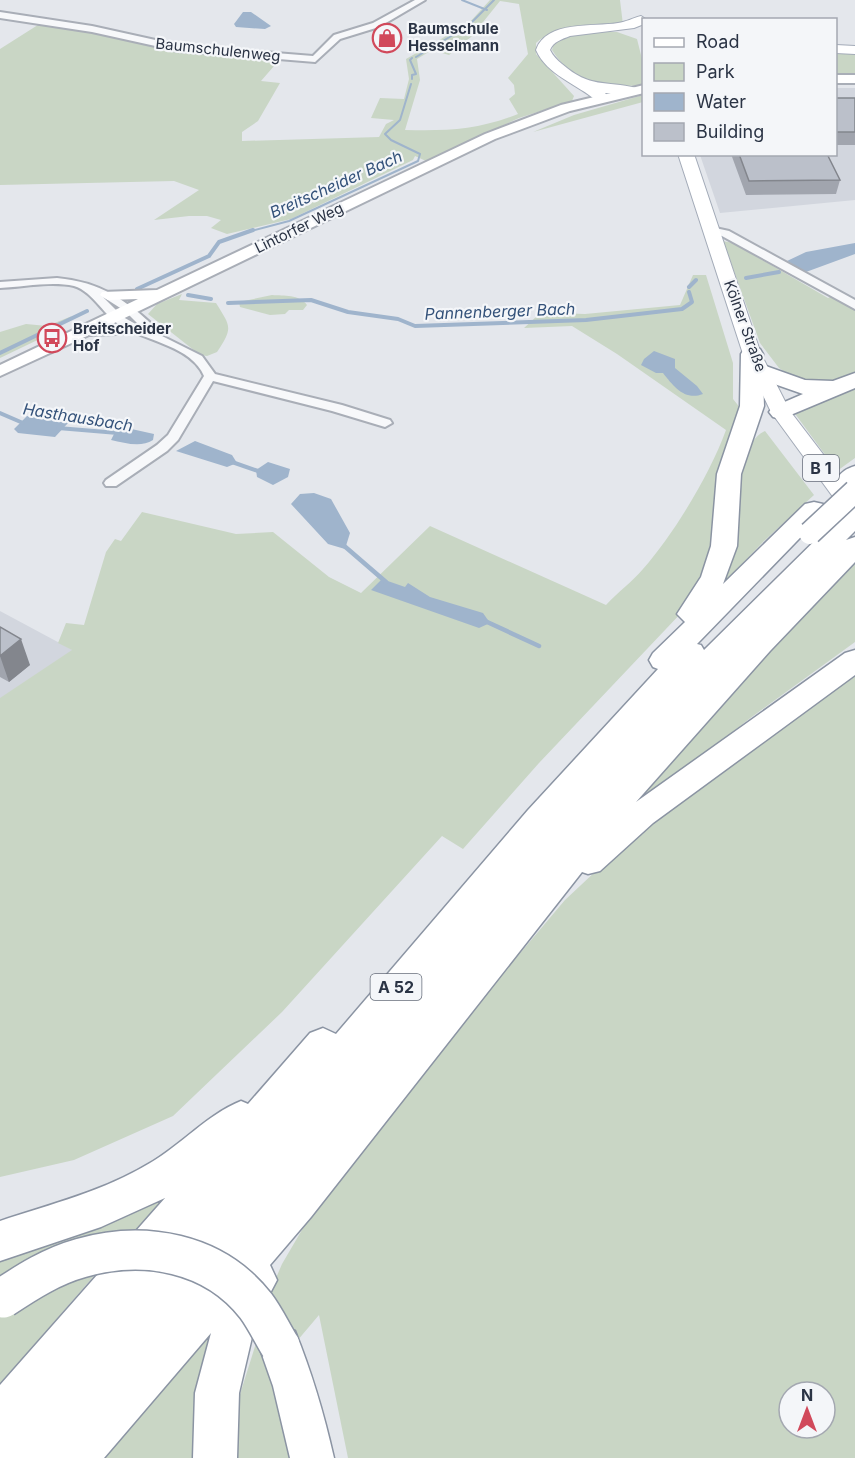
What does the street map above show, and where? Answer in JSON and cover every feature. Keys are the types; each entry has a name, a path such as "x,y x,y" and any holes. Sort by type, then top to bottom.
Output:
{"highway":[{"path":"650,674 667,642 702,599 718,567 726,536 727,483 750,416 756,362 802,387 846,384"},
{"path":"738,448 753,432 787,420 846,384"},
{"name":"A 52","path":"42,1458 700,672 829,539 853,481"},
{"name":"A 52","path":"0,1456 540,821 682,662 855,516"},
{"path":"0,1418 550,783 650,674 829,539"},
{"path":"76,1458 297,1203 540,902 619,799 760,644 829,539"},
{"path":"540,902 642,814 855,660"},
{"path":"113,1413 438,985"},
{"path":"0,1241 122,1199 161,1178 289,1084"},
{"path":"214,1458 217,1393 237,1314 297,1203"},
{"path":"0,1224 49,1215 83,1214"},
{"path":"2,1300 44,1272 83,1256 119,1249 161,1250 200,1262 237,1286 264,1314 280,1346 295,1386 312,1458"}],"main road":[{"path":"638,90 594,95 570,78 546,57 543,51 545,44 558,35 572,31 617,29 641,22"},
{"path":"837,49 855,50"},
{"name":"Lintorfer Weg","path":"0,371 469,146 594,95"},
{"name":"Kölner Straße","path":"687,156 756,362 787,420 855,511"},
{"path":"108,295 159,294"},
{"path":"84,331 138,330"}],"street":[{"name":"Baumschulenweg","path":"0,15 92,29 178,48 315,59 337,37 376,25 422,0"},
{"path":"711,230 725,233 855,305"},
{"path":"0,285 63,281 108,295 138,330 158,337"},
{"path":"90,290 158,337 206,365 210,376"},
{"path":"210,376 337,408 385,423"},
{"path":"111,483 162,448 173,437 210,376"}],"shaded area":[{"path":"837,88 855,88 855,200 720,213 700,156 837,156"},
{"path":"0,611 82,655 0,723"}],"green space":[{"path":"490,0 620,0 623,25 566,28 545,36 536,43 536,54 574,96 572,101 519,118 426,161 415,156 413,160 291,219 227,234 211,228 221,220 207,216 154,220 199,190 174,181 0,185 0,49 41,23 92,31 164,48 281,58 261,81 280,83 258,121 242,132 242,141 379,137 386,124 394,120 371,118 380,98 404,99 409,79 406,59 469,23","holes":["500,1 519,4 528,54 508,78 514,85 515,94 509,99 518,114 462,128 405,130 420,80 417,59 432,50 449,55 471,37"]},
{"path":"617,32 637,39 642,59 642,85 604,85 581,78 561,62 552,50 554,43 569,37"},
{"path":"837,53 855,53 855,75 837,75"},
{"path":"642,95 642,102 533,132 574,115"},
{"path":"723,241 733,243 828,298 832,296 855,310 855,375 804,385 779,368 760,343"},
{"path":"693,275 706,275 733,363 733,399 745,414 716,550 683,611 539,763 463,849 442,836 282,1012 173,1116 74,1160 0,1177 0,698 72,650 58,643 66,623 84,625 106,552 115,539 121,541 142,512 236,534 273,532 329,577 361,593 430,526 606,605 639,574 667,539 701,484 726,430 617,354 572,326 524,328 537,316 554,313 585,314 680,305"},
{"path":"182,294 179,300 216,303 221,311 227,322 228,332 217,352 207,356 200,355 148,314 157,304"},
{"path":"272,295 296,297 307,305 303,310 289,310 285,314 270,315 240,307 239,302"},
{"path":"72,316 50,334 0,358 0,332 26,324 47,326"},
{"path":"855,384 855,458 837,471 793,411"},
{"path":"765,431 814,495 764,541 721,586 728,525 738,477 745,456 754,440"},
{"path":"855,553 855,642 749,719 603,836"},
{"path":"855,676 855,1458 348,1458 319,1315 297,1341 270,1292 282,1264 306,1223 467,1016 565,900 645,825"},
{"path":"193,1176 135,1232 0,1281 0,1254"},
{"path":"107,1261 0,1384 0,1313"},
{"path":"212,1324 195,1412 197,1458 103,1458"},
{"path":"257,1340 283,1396 297,1458 237,1458 236,1407"}],"water":[{"path":"243,12 251,12 271,26 265,29 236,27 234,24"},
{"path":"855,243 855,254 806,272 787,261 806,252"},
{"path":"654,351 675,359 675,368 703,394 691,396 685,394 676,388 663,373 656,373 641,365 644,359"},
{"path":"27,416 68,423 55,437 18,433 14,429"},
{"path":"118,426 154,434 153,440 138,444 111,440"},
{"path":"195,441 232,455 237,463 227,467 176,451"},
{"path":"268,462 290,469 288,477 273,485 257,477 256,470"},
{"path":"314,493 331,499 350,533 345,549 328,544 291,504 300,494"},
{"path":"382,579 405,587 408,583 430,597 483,613 490,623 479,628 371,590"}],"building":[{"path":"837,98 855,98 855,132 837,132"},
{"path":"740,156 828,156 840,180 749,181"},
{"path":"0,627 21,639 0,656"}],"waterway":[{"path":"462,0 485,9"},
{"name":"Breitscheider Bach","path":"485,9 494,0"},
{"name":"Breitscheider Bach","path":"416,57 468,26 485,9"},
{"name":"Breitscheider Bach","path":"412,58 410,60 416,74 412,75 412,79"},
{"name":"Breitscheider Bach","path":"248,232 289,221 418,161 420,154 391,140 385,134 400,120 411,84"},
{"name":"Breitscheider Bach","path":"248,232 253,230"},
{"name":"Breitscheider Bach","path":"137,289 209,256 219,242 248,232"},
{"name":"Pannenberger Bach","path":"746,278 779,272"},
{"name":"Pannenberger Bach","path":"689,287 696,280"},
{"name":"Pannenberger Bach","path":"228,303 311,300 348,312 398,319 415,326 586,320 682,309 692,302 689,292"},
{"name":"Pannenberger Bach","path":"188,295 211,299"},
{"name":"Breitscheider Bach","path":"0,353 87,311"},
{"name":"Hasthausbach","path":"0,413 23,423"},
{"name":"Hasthausbach","path":"58,428 118,433"},
{"name":"Hasthausbach","path":"232,462 261,472"},
{"name":"Hasthausbach","path":"342,544 386,582"},
{"name":"Hasthausbach","path":"485,621 539,646"}],"place":[{"name":"Baumschule Hesselmann","path":"387,38"},
{"name":"Breitscheider Hof","path":"52,338"}]}
